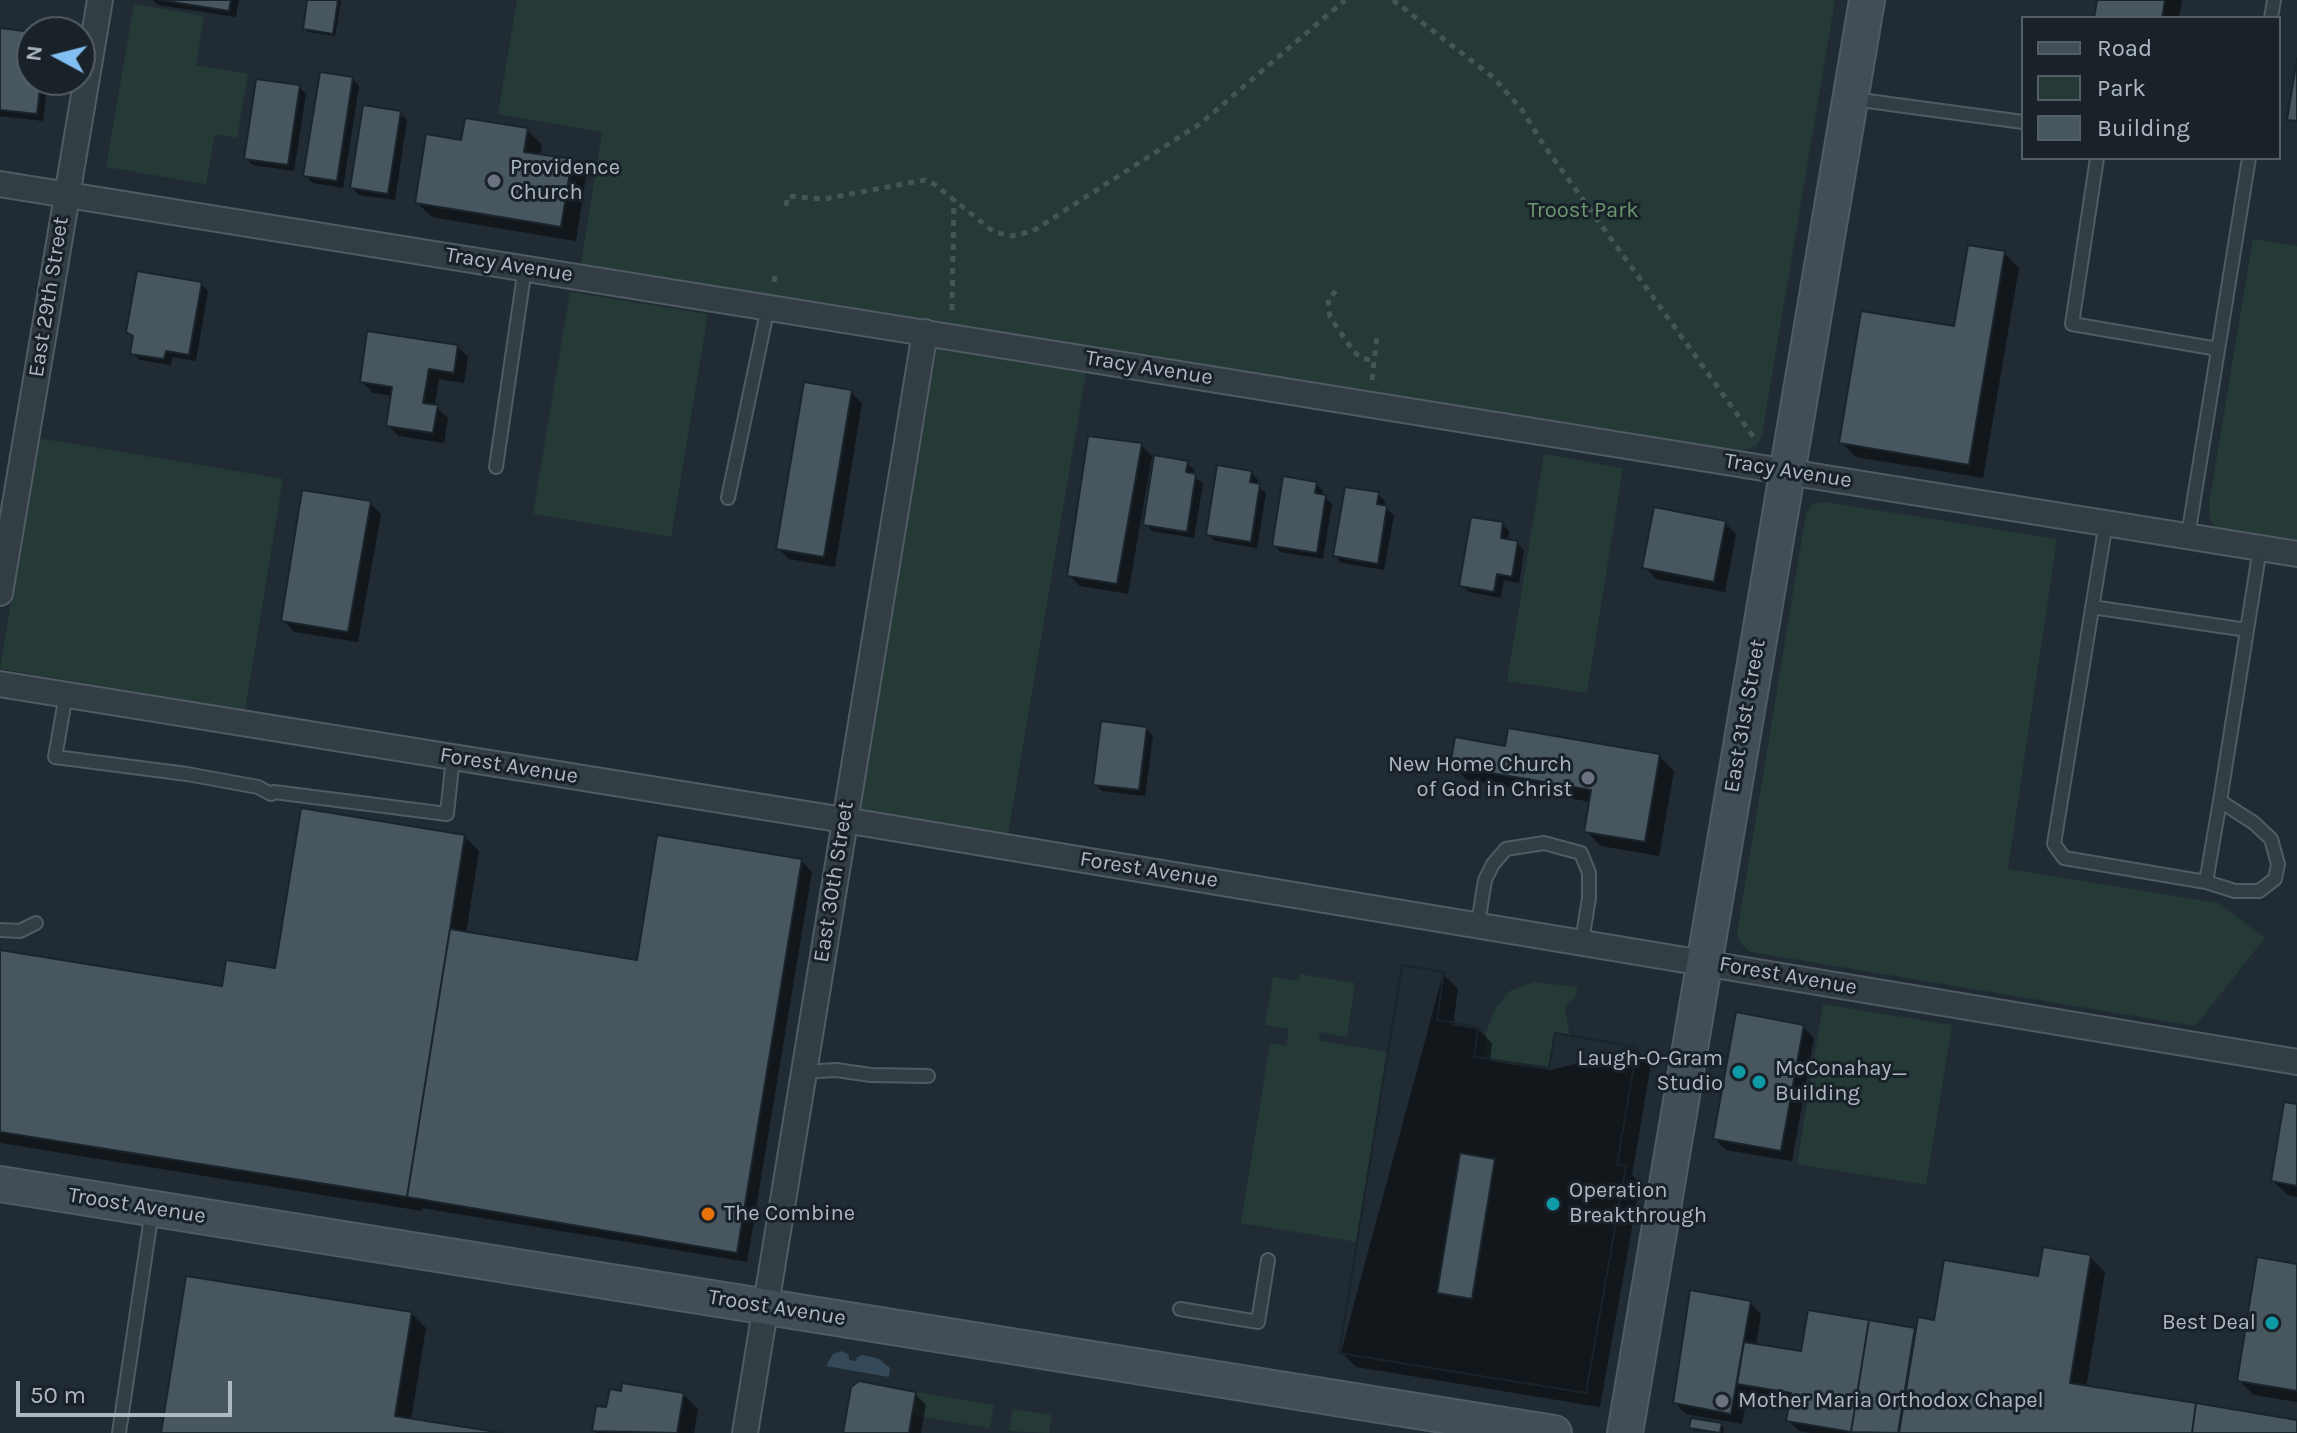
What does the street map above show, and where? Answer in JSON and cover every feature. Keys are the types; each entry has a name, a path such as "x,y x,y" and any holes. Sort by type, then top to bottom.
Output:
{"main road":[{"name":"East 31st Street","path":"1625,1433 1867,0"},
{"name":"Troost Avenue","path":"0,1184 1554,1433"}],"street":[{"name":"East 29th Street","path":"0,593 100,0"},
{"name":"Tracy Avenue","path":"0,184 2297,554"},
{"name":"East 30th Street","path":"745,1433 925,332"},
{"name":"Forest Avenue","path":"0,684 1704,961 2297,1062"}],"lane":[{"path":"1850,98 2021,122"},
{"path":"2097,160 2072,324 2218,349"},
{"path":"2188,536 2249,160"},
{"path":"496,467 525,268"},
{"path":"728,498 768,307"},
{"path":"2106,522 2054,844 2064,858 2206,882 2235,891 2259,891 2275,879 2278,864 2271,839 2254,823 2220,801"},
{"path":"2206,882 2260,548"},
{"path":"2092,607 2247,630"},
{"path":"66,695 55,757 187,774 258,787 271,794 447,814 453,757"},
{"path":"1478,924 1485,880 1493,864 1506,849 1544,843 1581,853 1589,873 1589,898 1582,941"},
{"path":"0,930 20,931 36,923"},
{"path":"804,1072 836,1070 871,1075 928,1076"},
{"path":"119,1433 153,1208"},
{"path":"1180,1309 1258,1322 1268,1260"}],"path":[{"path":"786,206 788,196 824,199 918,180 934,184 999,234 1011,236 1033,231 1201,123 1345,0"},
{"path":"1393,0 1494,78 1522,110 1543,144 1755,439"},
{"path":"952,310 954,200"},
{"path":"774,282 776,271"},
{"path":"1336,291 1328,299 1330,317 1354,352 1374,361"},
{"path":"1372,381 1377,335"}],"green space":[{"name":"Troost Park","path":"517,0 1835,0 1762,435 1757,446 1743,451 581,264 602,132 498,114"},
{"path":"134,4 204,16 196,65 248,74 237,138 215,134 206,184 106,167"},
{"path":"2253,239 2297,246 2297,540 2214,527 2210,518 2209,504"},
{"path":"570,292 708,314 671,537 533,514"},
{"path":"937,348 1086,373 1008,834 859,809"},
{"path":"38,438 283,479 245,710 0,669"},
{"path":"1544,454 1623,468 1587,693 1507,681"},
{"path":"1826,502 2057,539 2008,869 2219,903 2265,938 2195,1026 1751,952 1741,944 1737,933 1806,514 1813,504"},
{"path":"1300,974 1355,983 1347,1037 1320,1032 1319,1041 1387,1052 1356,1242 1241,1223 1270,1043 1286,1046 1289,1029 1265,1025 1273,977 1299,981"},
{"path":"1534,982 1578,987 1575,998 1567,1003 1565,1010 1570,1036 1555,1034 1549,1068 1484,1058 1486,1032 1496,1007 1510,991"},
{"path":"1823,1004 1952,1025 1926,1185 1797,1164"},
{"path":"916,1392 994,1405 990,1428 912,1415"},
{"path":"1013,1409 1052,1415 1049,1433 1009,1431"}],"water":[{"path":"841,1351 849,1355 849,1360 856,1361 863,1355 879,1359 890,1368 889,1377 826,1366 833,1354"}],"building":[{"path":"160,0 231,0 229,11"},
{"path":"307,0 338,0 333,34 303,29"},
{"path":"2097,0 2165,0 2162,16 2094,16"},
{"path":"0,28 16,30 16,96 39,96 37,114 0,110"},
{"path":"2297,58 2297,121 2287,120"},
{"path":"320,72 353,77 337,181 303,176"},
{"path":"256,79 300,85 288,165 244,159"},
{"path":"363,105 401,111 388,194 350,188"},
{"name":"Providence Church","path":"465,118 528,128 524,152 572,159 561,227 415,203 426,134 461,140"},
{"path":"1968,245 2005,251 1969,465 1839,443 1861,311 1954,326"},
{"path":"137,271 202,282 189,355 166,351 164,359 130,354 133,336 126,332"},
{"path":"367,331 458,345 454,373 429,369 423,403 438,405 433,433 386,426 392,387 360,382"},
{"path":"804,382 852,390 824,557 776,549"},
{"path":"1088,436 1142,443 1117,584 1067,576"},
{"path":"1154,455 1188,461 1186,472 1196,474 1187,532 1143,525"},
{"path":"1217,465 1252,471 1250,482 1260,484 1251,542 1206,535"},
{"path":"1283,476 1317,482 1315,493 1326,495 1317,553 1272,546"},
{"path":"1345,487 1379,492 1377,504 1387,506 1378,564 1333,556"},
{"path":"302,490 371,501 348,632 281,621"},
{"path":"1654,507 1726,521 1714,582 1642,568"},
{"path":"1471,517 1503,522 1501,538 1518,541 1512,577 1497,574 1494,592 1459,586"},
{"path":"1101,721 1147,727 1139,790 1093,785"},
{"name":"New Home Church of God in Christ","path":"1508,728 1660,754 1645,842 1584,832 1591,790 1450,766 1455,737 1505,746"},
{"path":"301,808 465,835 407,1197 0,1132 0,950 222,986 226,960 275,968"},
{"path":"657,835 802,859 737,1253 407,1197 450,929 637,960"},
{"name":"Operation Breakthrough","path":"1402,965 1444,972 1437,1020 1478,1027 1474,1057 1549,1068 1555,1033 1637,1047 1617,1165 1626,1166 1586,1393 1339,1353","holes":["1460,1153 1495,1159 1472,1299 1437,1293"]},
{"name":"Operation Breakthrough","path":"1402,965 1444,972 1437,1020 1478,1027 1474,1057 1549,1068 1555,1033 1637,1047 1617,1165 1626,1166 1586,1393 1339,1353"},
{"name":"McConahay_ Building","path":"1736,1012 1804,1025 1781,1151 1713,1139"},
{"path":"2284,1102 2297,1104 2297,1186 2271,1181"},
{"path":"2043,1247 2091,1255 2070,1383 2196,1403 2192,1433 1899,1433 1918,1317 1934,1320 1944,1260 2038,1276"},
{"name":"Best Deal","path":"2257,1257 2297,1264 2297,1391 2237,1381"},
{"path":"186,1276 412,1312 395,1416 503,1433 161,1433"},
{"path":"1690,1290 1751,1301 1731,1414 1673,1403"},
{"path":"1808,1310 1869,1320 1851,1432 1786,1421 1791,1393 1737,1384 1744,1342 1801,1351"},
{"path":"1869,1320 1915,1328 1898,1433 1851,1432"},
{"path":"859,1381 916,1392 909,1433 843,1433 851,1387"},
{"path":"622,1383 684,1393 677,1433 592,1431 596,1406 606,1407 610,1389 621,1391"},
{"path":"2196,1403 2297,1420 2297,1433 2192,1433"},
{"path":"1691,1418 1722,1423 1720,1433 1689,1428"}],"place":[{"name":"Providence Church","path":"494,181"},
{"name":"New Home Church of God in Christ","path":"1588,778"},
{"name":"Laugh-O-Gram Studio","path":"1739,1072"},
{"name":"McConahay_ Building","path":"1759,1082"},
{"name":"Operation Breakthrough","path":"1553,1204"},
{"name":"The Combine","path":"708,1214"},
{"name":"Best Deal","path":"2272,1323"},
{"name":"Mother Maria Orthodox Chapel","path":"1722,1401"}]}
